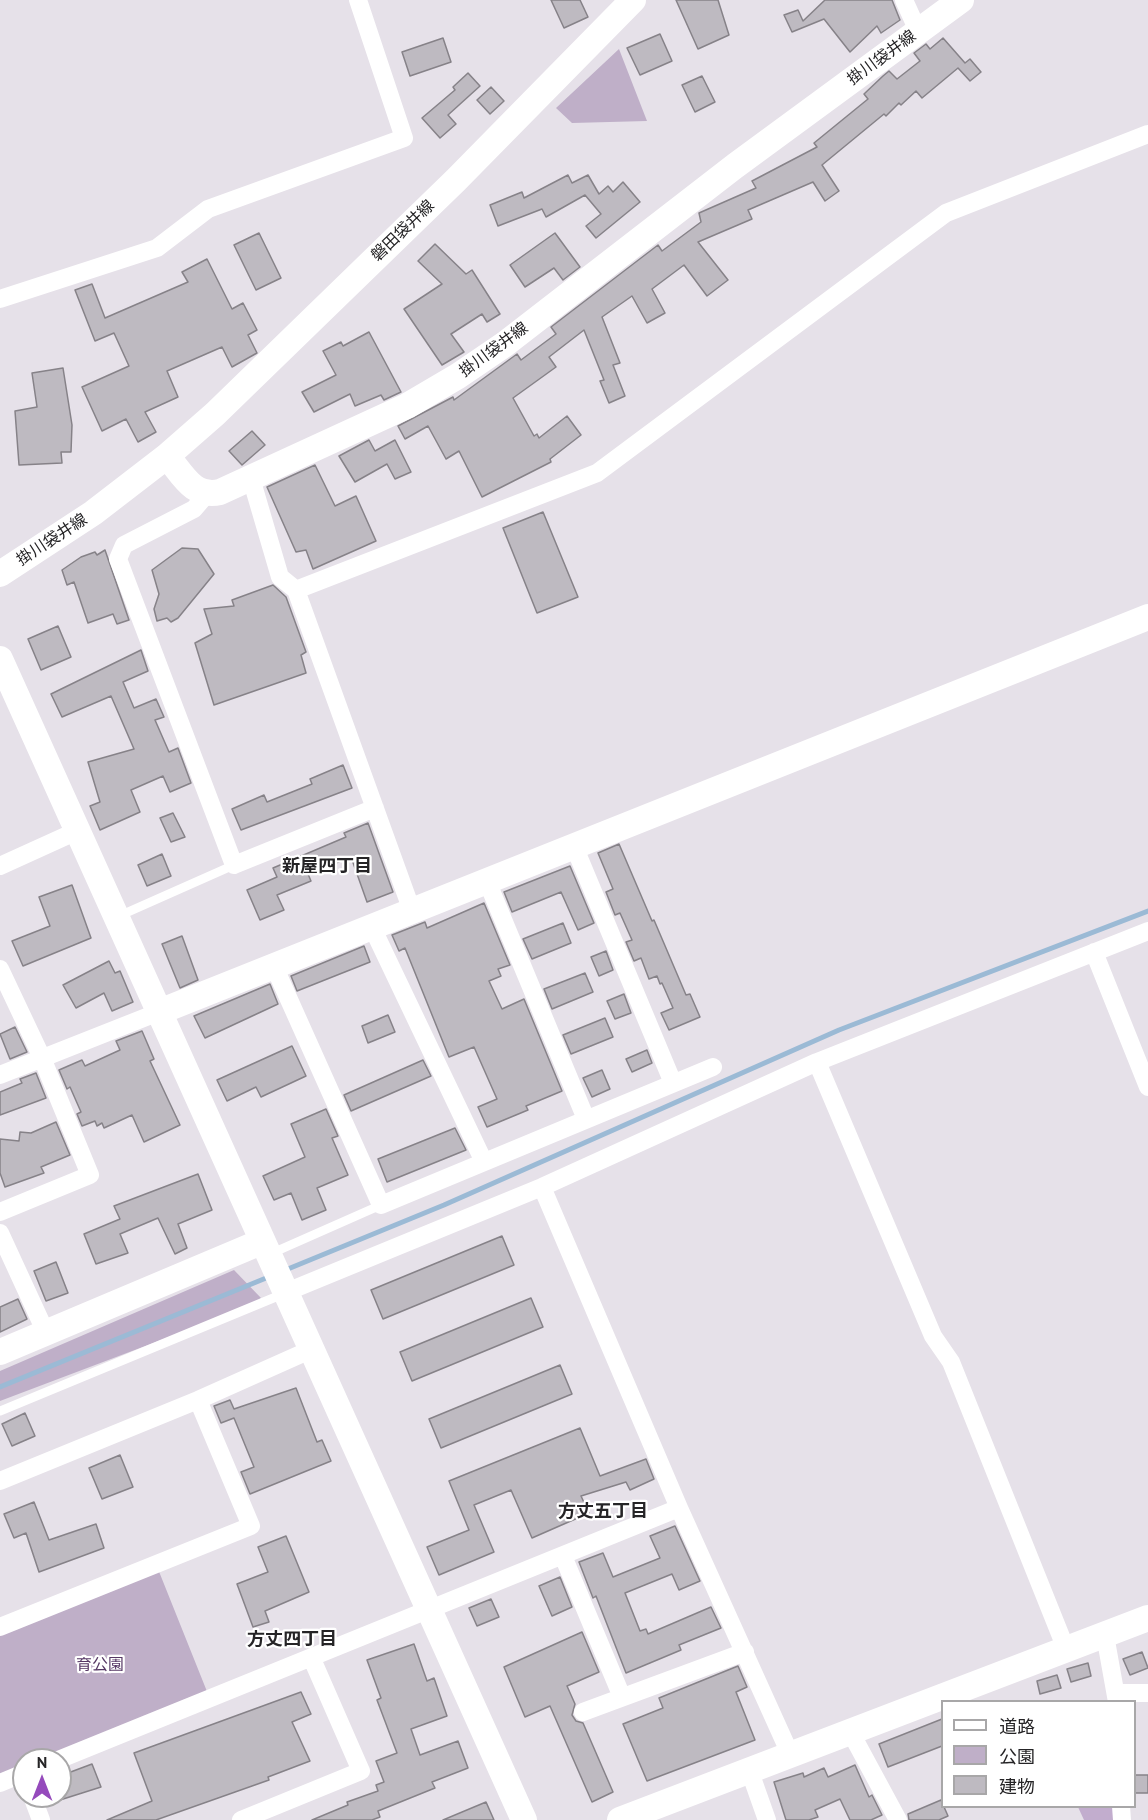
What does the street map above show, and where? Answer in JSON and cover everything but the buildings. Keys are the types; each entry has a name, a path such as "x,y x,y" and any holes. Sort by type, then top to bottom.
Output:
{"street":[{"path":"0,298 157,248 208,209 404,138 358,0"},
{"name":"磐田袋井線","path":"167,456 216,414 447,189 633,0"},
{"path":"904,0 918,31"},
{"name":"掛川袋井線","path":"206,495 220,492 408,406 458,376 505,344 735,166 961,0"},
{"path":"296,590 597,473 946,213 1148,134"},
{"path":"167,456 194,488 206,495 194,509 124,545 118,559 234,865 375,808"},
{"name":"掛川袋井線","path":"0,574 93,513 167,456"},
{"path":"251,477 280,577 296,590 412,911"},
{"path":"0,1075 1148,617"},
{"path":"0,659 11,695 77,831 524,1820"},
{"path":"0,866 77,831"},
{"path":"574,846 674,1083"},
{"path":"487,881 586,1119"},
{"path":"372,927 484,1162"},
{"path":"283,1289 542,1186 817,1062 1148,931"},
{"path":"1094,952 1148,1087"},
{"path":"274,966 381,1206 713,1066"},
{"path":"0,969 42,1058 90,1174 0,1212"},
{"path":"817,1062 933,1336 951,1362 1066,1649"},
{"path":"542,1186 679,1508 790,1756"},
{"path":"0,1233 46,1333"},
{"path":"0,1352 266,1253"},
{"path":"0,1481 198,1400 310,1350"},
{"path":"0,1627 251,1526 198,1400"},
{"path":"72,1754 312,1659 679,1508"},
{"path":"563,1556 622,1697"},
{"path":"620,1820 1148,1618"},
{"path":"1105,1635 1117,1697 1148,1693"},
{"path":"583,1712 745,1652"},
{"path":"241,1820 361,1772 312,1659"},
{"path":"851,1733 898,1820"},
{"path":"750,1772 767,1820"}],"lane":[{"path":"116,917 234,865"},
{"path":"266,1253 381,1206"},
{"path":"0,1411 283,1289"}],"green space":[{"path":"619,49 647,121 572,123 556,108"},
{"path":"234,1270 261,1298 251,1306 0,1401 0,1371"},
{"name":"育公園","path":"156,1564 210,1699 72,1754 72,1748 12,1748 12,1778 0,1783 0,1627"}],"shaded area":[{"path":"1078,1808 1119,1808 1119,1820 1084,1820"}],"waterway":[{"path":"283,1271 444,1205 839,1030 1148,911"},
{"path":"0,1387 271,1276"}],"district":[{"name":"新屋四丁目","path":"327,867"},
{"name":"方丈五丁目","path":"603,1512"},
{"name":"方丈四丁目","path":"292,1640"}]}
